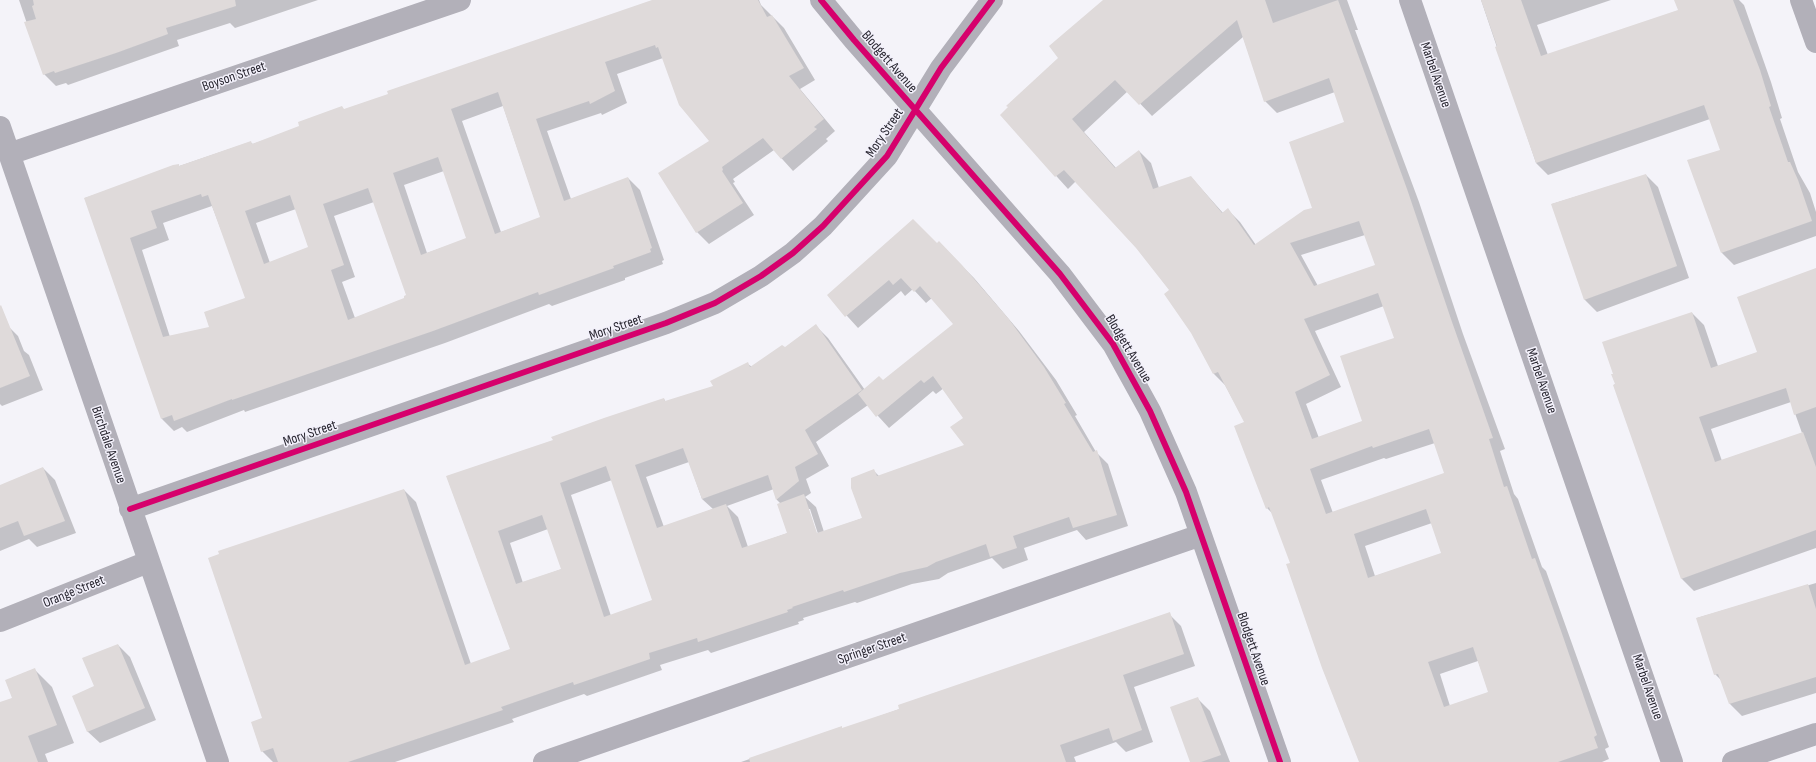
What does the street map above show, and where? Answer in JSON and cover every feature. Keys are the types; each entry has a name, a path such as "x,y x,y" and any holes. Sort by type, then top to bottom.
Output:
{"street":[{"name":"Boyson Street","path":"9,154 460,0"},
{"name":"Blodgett Avenue","path":"821,0 915,110 1060,274 1113,344 1150,411 1169,450 1201,535 1280,762"},
{"name":"Mory Street","path":"130,509 666,323 715,303 761,276 794,253 823,226 887,156 941,68 992,0"},
{"name":"Marbel Avenue","path":"1410,0 1672,762"},
{"path":"1801,0 1816,42"},
{"name":"Birchdale Avenue","path":"0,127 148,562 218,762"},
{"name":"Springer Street","path":"544,762 1201,535"},
{"name":"Orange Street","path":"0,621 148,562"},
{"path":"1733,762 1816,734"}],"building":[{"path":"33,0 235,0 236,6 166,28 168,34 116,53 55,73 54,71 43,75 24,22 36,19 32,6 34,5"},
{"path":"652,0 758,0 767,17 772,15 804,68 789,76 824,119 814,127 817,129 781,159 763,138 722,167 722,171 743,203 696,233 658,173 709,141 679,105 658,47 656,48 655,45 605,62 615,91 590,104 589,101 536,119 564,201 628,177 652,248 650,249 651,252 613,266 614,268 539,295 538,292 433,331 232,399 174,421 172,415 161,419 84,198 173,165 179,164 179,166 251,141 252,144 299,126 298,122 342,106 344,109 388,94 387,91","holes":["498,92 540,217 495,234 451,109","438,157 466,238 421,255 393,173","368,188 406,295 404,298 348,320 331,270 344,265 323,204","201,194 202,197 208,195 245,298 204,312 209,327 163,337 130,238 157,228 151,211","290,195 308,247 264,264 245,211"]},
{"path":"1103,0 1265,0 1273,23 1338,0 1407,189 1493,438 1489,439 1504,487 1507,486 1532,559 1535,558 1560,628 1597,735 1594,737 1598,748 1558,762 1359,762 1322,668 1286,564 1290,563 1269,507 1266,509 1234,426 1244,422 1218,372 1213,374 1191,333 1164,294 1169,290 1136,248 1064,170 1055,177 1000,115 1008,107 1006,106 1058,58 1049,46","holes":["1237,20 1264,102 1329,78 1344,122 1289,142 1312,208 1304,210 1254,245 1228,208 1222,213 1191,176 1153,189 1139,150 1115,168 1072,119 1115,80 1139,105","1359,221 1375,265 1314,286 1290,243","1378,293 1394,338 1340,356 1362,421 1312,439 1295,392 1330,375 1304,319","1429,429 1444,473 1326,514 1310,469 1372,446 1373,448","1426,509 1441,553 1368,578 1354,534","1473,647 1488,692 1444,707 1428,662"]},
{"path":"1481,0 1521,0 1541,56 1678,10 1674,0 1733,0 1760,70 1771,106 1769,107 1788,162 1790,162 1798,180 1812,221 1721,253 1687,160 1720,150 1704,105 1536,163 1495,47 1497,46"},
{"path":"1646,174 1677,266 1584,300 1551,204"},
{"path":"913,219 937,243 939,241 962,265 1008,318 1044,367 1093,452 1097,450 1117,515 1073,528 1069,517 1013,536 1017,548 990,557 986,544 936,562 927,567 900,573 844,592 843,590 792,607 793,608 787,610 788,612 698,642 697,638 649,653 650,659 574,685 573,682 501,707 503,710 348,762 278,762 273,748 261,752 251,722 262,718 208,558 219,554 218,551 404,489 465,665 510,649 446,476 553,440 551,437 604,418 664,398 665,401 713,386 710,381 748,362 750,367 782,345 785,347 816,324 862,390 805,430 818,454 795,467 799,481 776,500 768,475 702,499 683,448 635,465 657,528 726,504 742,548 787,533 777,504 804,494 817,533 862,518 851,488 851,478 874,469 877,476 964,445 950,427 963,418 933,376 924,383 921,380 876,417 858,394 879,376 883,380 953,324 920,286 914,292 901,278 893,285 889,280 845,317 827,295","holes":["606,466 652,600 604,617 560,483","542,515 561,569 516,584 498,531"]},
{"path":"1816,268 1816,407 1794,415 1786,388 1699,417 1715,462 1803,432 1816,467 1816,530 1681,579 1613,385 1615,384 1611,374 1613,374 1602,342 1692,312 1711,368 1757,352 1737,297"},
{"path":"1,305 30,376 0,388 0,306"},
{"path":"43,467 65,521 24,536 18,521 0,528 0,485"},
{"path":"1808,584 1816,609 1816,677 1729,704 1718,674 1714,675 1696,618"},
{"path":"1170,612 1184,654 1123,675 1142,730 1113,741 1109,728 1060,745 1066,762 750,762 749,758 842,726 842,728 899,709 898,705"},
{"path":"118,644 145,708 87,732 72,696 94,686 82,658"},
{"path":"35,668 57,725 28,736 38,762 0,762 0,702 12,698 5,680"},
{"path":"1198,697 1221,755 1201,762 1190,762 1170,707"}],"cycle path":[{"path":"821,0 854,40 1060,274 1113,344 1150,411 1186,492 1280,762"},
{"path":"130,509 666,323 715,303 761,276 793,253 823,226 887,156 941,68 992,0"}]}
